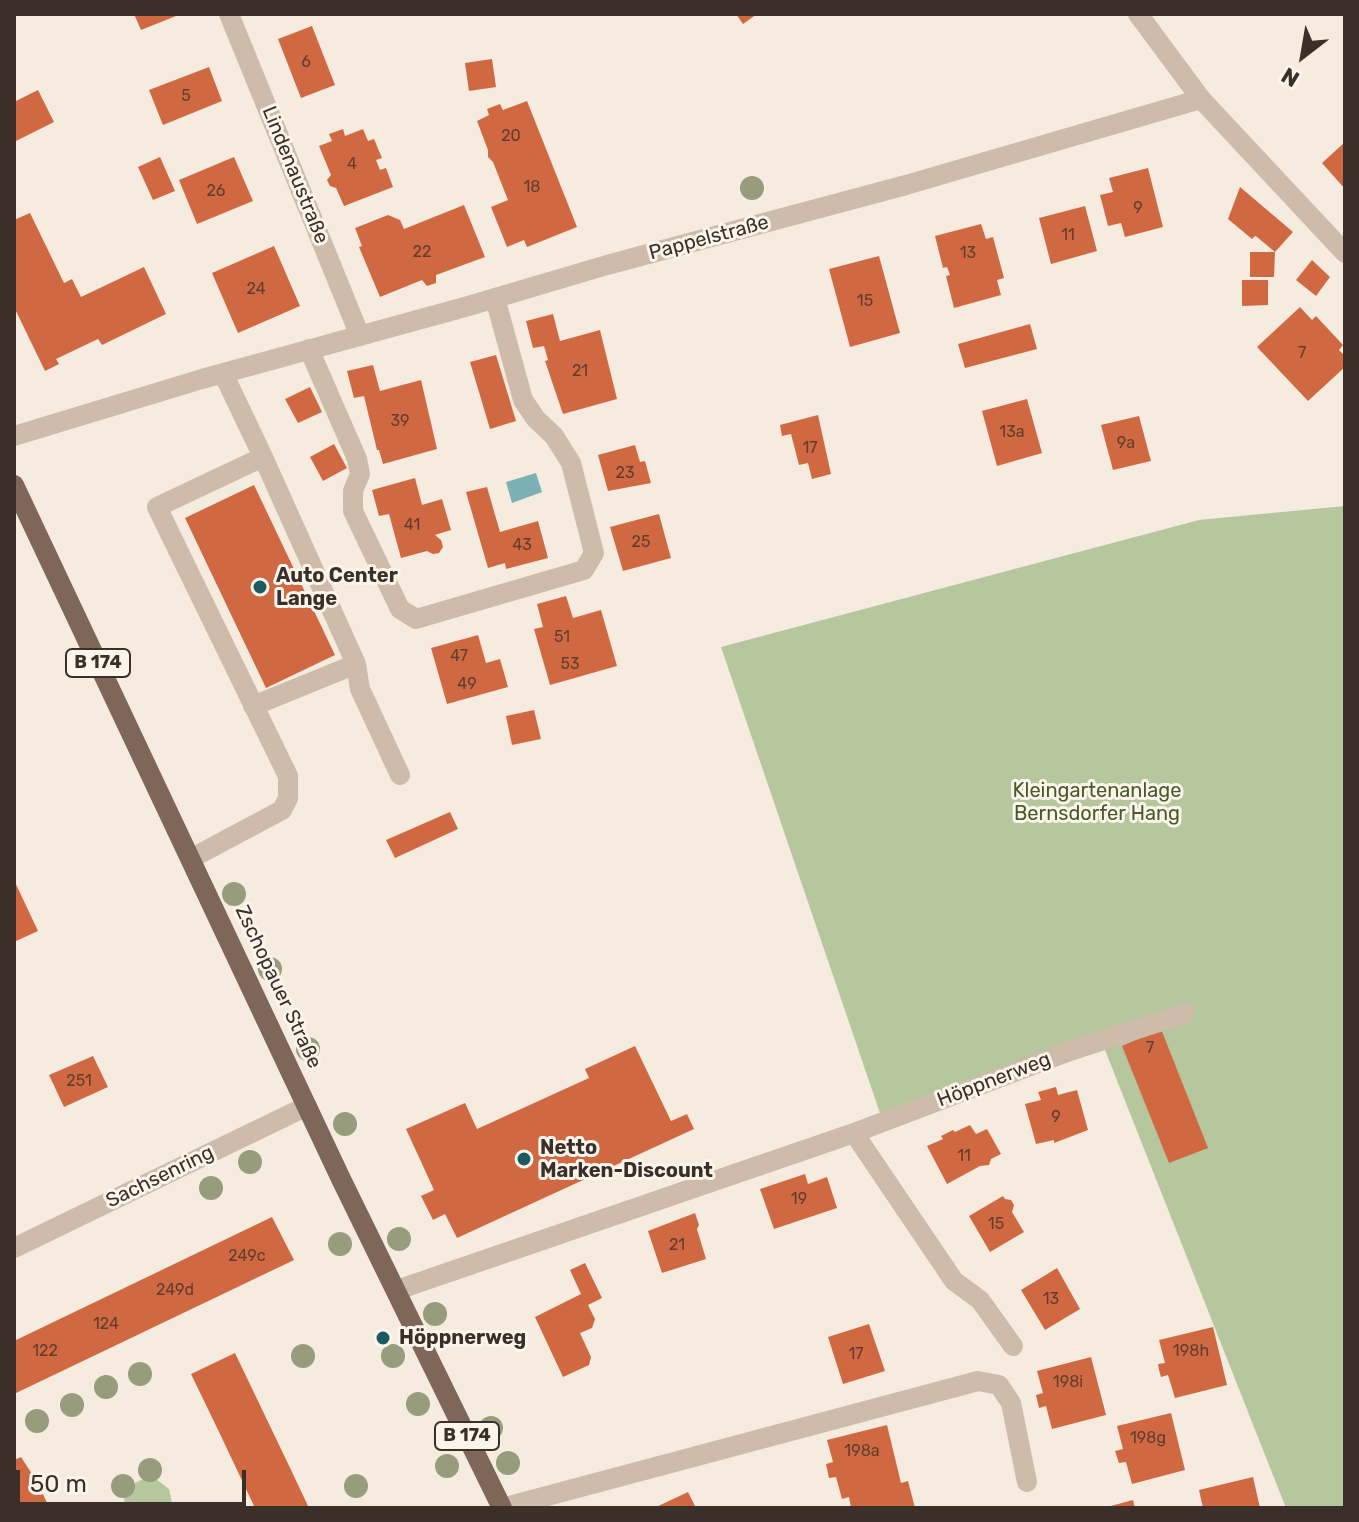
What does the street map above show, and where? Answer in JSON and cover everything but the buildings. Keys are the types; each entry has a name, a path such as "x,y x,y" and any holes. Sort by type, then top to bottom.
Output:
{"main road":[{"name":"Zschopauer Straße","path":"14,485 307,1106 502,1508"}],"street":[{"name":"Lindenaustraße","path":"229,14 360,336"},
{"path":"1138,14 1201,99 1345,253"},
{"name":"Pappelstraße","path":"14,436 223,373 906,185 1201,99"},
{"path":"309,349 357,459 360,474 353,491 353,511 400,609 416,619 584,570 594,553 571,463 554,436 536,419 523,400 495,298"},
{"path":"223,373 356,664 360,689 400,775"},
{"path":"192,858 282,810 288,798 288,776 157,507 263,457"},
{"path":"253,706 356,664"},
{"name":"Höppnerweg","path":"397,1290 854,1133 1075,1049 1184,1014"},
{"name":"Sachsenring","path":"14,1248 307,1106"},
{"path":"854,1133 954,1281 980,1300 1013,1346"},
{"path":"502,1508 978,1381 999,1385 1011,1403 1027,1482"}],"green space":[{"name":"Kleingartenanlage Bernsdorfer Hang","path":"1345,506 1345,1508 1286,1508 1105,1050 883,1122 721,647 1199,520"},
{"path":"148,1478 156,1479 169,1489 173,1508 124,1508 129,1488"}],"water":[{"path":"536,473 542,492 512,503 506,482"}],"place":[{"name":"Auto Center Lange","path":"260,587"},
{"name":"Netto Marken-Discount","path":"524,1159"},
{"name":"Höppnerweg","path":"383,1338"}]}
